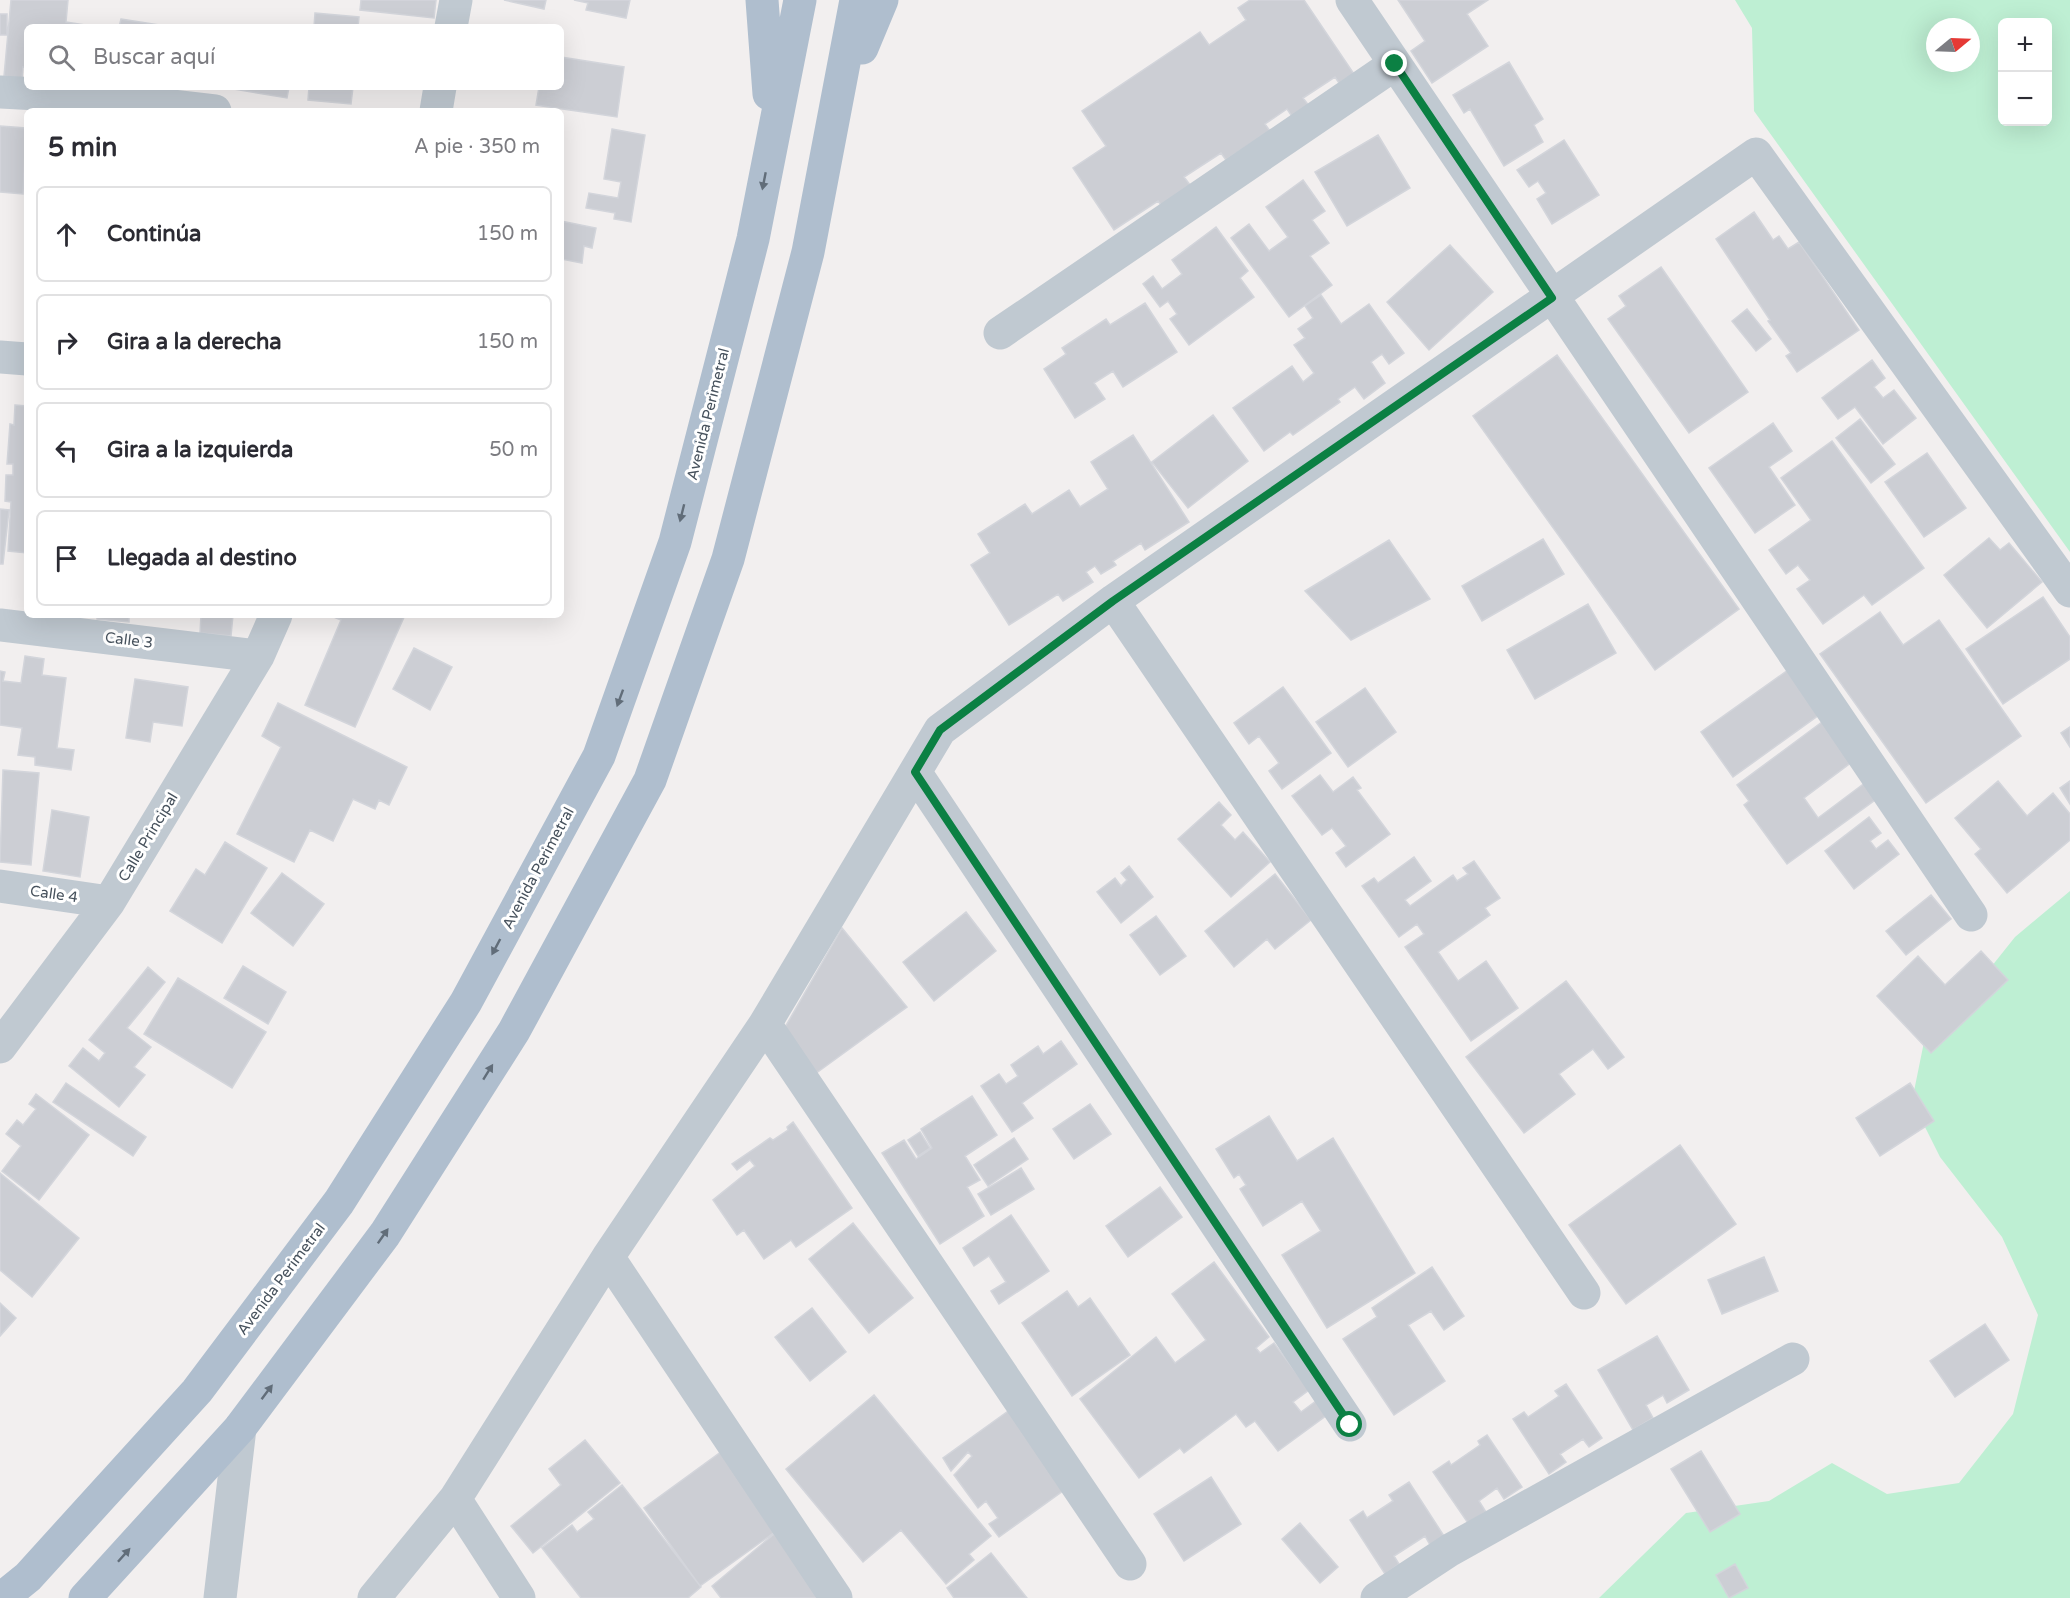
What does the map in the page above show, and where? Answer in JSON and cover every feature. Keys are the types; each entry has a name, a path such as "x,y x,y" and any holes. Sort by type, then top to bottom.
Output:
{"main road":[{"path":"762,0 772,142"},
{"name":"Avenida Perimetral","path":"2,1598 28,1577 197,1391 339,1202 466,1002 599,756 675,542 753,239 800,0"},
{"path":"85,1598 240,1428 385,1234 514,1031 650,780 728,559 808,252 856,0"},
{"path":"835,114 882,0"}],"street":[{"path":"452,24 456,0"},
{"path":"1352,0 1971,915"},
{"path":"1000,333 1395,64"},
{"path":"436,108 440,90"},
{"path":"0,92 94,97 189,108"},
{"path":"374,1598 455,1499 608,1257 765,1024 940,730 1113,601 1756,154 2070,591"},
{"path":"0,357 24,359"},
{"path":"1113,601 1584,1293"},
{"name":"Calle Principal","path":"0,1047 109,902 258,656 275,618"},
{"name":"Calle 3","path":"0,625 258,656"},
{"path":"915,772 1350,1425"},
{"name":"Calle 4","path":"0,886 109,902"},
{"path":"765,1024 1130,1563"},
{"path":"608,1257 836,1598"},
{"path":"1377,1598 1450,1550 1793,1359"},
{"path":"220,1598 240,1428"},
{"path":"455,1499 519,1598"}],"green space":[{"path":"1735,0 2070,0 2070,552 1754,111 1752,28"},
{"path":"2070,891 2070,1598 1599,1598 1686,1513 1769,1501 1832,1463 1887,1494 1959,1483 2013,1414 2038,1315 2002,1237 1940,1157 1912,1101 1924,1042 1968,996 2015,937"}],"building":[{"path":"11,0 68,0 66,22 79,24 24,24 22,79 4,76"},
{"path":"361,0 436,0 434,18 360,10"},
{"path":"504,0 546,0 544,9"},
{"path":"574,0 630,0 626,18 586,10 588,3"},
{"path":"1250,0 1304,0 1354,74 1339,83 1335,77 1303,98 1310,107 1293,118 1287,109 1265,124 1270,131 1226,160 1221,153 1184,177 1194,190 1161,205 1158,201 1114,230 1073,168 1106,146 1082,111 1200,32 1209,45 1246,20 1238,8"},
{"path":"1398,0 1488,0 1467,14 1488,46 1432,83 1411,51 1425,41"},
{"path":"315,13 359,17 358,24 314,24"},
{"path":"0,14 7,14 7,35 0,35"},
{"path":"121,19 153,24 120,24"},
{"path":"564,57 624,67 617,117 536,105 538,90 564,90"},
{"path":"1509,62 1543,119 1534,125 1543,142 1504,166 1470,109 1464,113 1453,95"},
{"path":"240,90 288,90 287,98"},
{"path":"309,90 353,90 351,104 308,100"},
{"path":"0,126 24,128 23,194 0,192"},
{"path":"612,129 645,135 631,222 614,219 615,213 586,208 589,193 618,198 621,182 604,179"},
{"path":"1378,135 1410,188 1347,226 1315,172"},
{"path":"1564,140 1599,195 1552,224 1537,199 1546,193 1538,181 1529,187 1517,170"},
{"path":"1303,180 1325,211 1312,220 1329,243 1310,256 1332,285 1289,317 1231,238 1249,224 1269,251 1288,237 1266,207"},
{"path":"1754,212 1773,240 1779,236 1788,249 1799,242 1859,330 1797,372 1786,356 1791,353 1716,239"},
{"path":"564,222 596,228 592,248 584,246 582,263 564,260"},
{"path":"1216,227 1248,271 1240,278 1254,297 1189,345 1170,319 1177,314 1168,301 1160,307 1143,284 1153,276 1162,289 1182,274 1172,260"},
{"path":"1450,245 1493,292 1429,350 1387,302"},
{"path":"1661,267 1748,392 1689,433 1608,319 1626,306 1619,296"},
{"path":"1321,295 1341,324 1369,304 1404,353 1389,364 1382,354 1371,362 1385,383 1364,399 1355,387 1338,399 1340,402 1293,435 1290,432 1264,451 1233,408 1292,366 1303,382 1314,373 1294,345 1305,338 1298,329 1313,318 1305,306"},
{"path":"1145,303 1177,352 1123,387 1113,371 1094,383 1105,399 1075,418 1044,369 1066,354 1062,348 1106,319 1110,325"},
{"path":"1747,309 1771,339 1756,351 1732,321"},
{"path":"1557,355 1739,609 1655,670 1473,416"},
{"path":"1872,360 1885,378 1874,387 1883,398 1894,390 1916,418 1883,444 1855,407 1838,419 1822,398"},
{"path":"15,405 24,406 24,553 8,551 11,502 5,501 6,475 13,475 13,464 7,464 10,424 14,425"},
{"path":"1213,415 1248,461 1188,508 1152,462"},
{"path":"1860,419 1895,464 1871,483 1836,438"},
{"path":"1773,423 1792,451 1769,467 1795,505 1755,533 1709,468"},
{"path":"1133,435 1189,522 1145,550 1141,543 1113,561 1116,565 1101,574 1095,566 1086,572 1093,582 1063,601 1058,594 1009,625 971,565 990,553 978,534 1025,504 1032,514 1069,490 1080,507 1108,489 1091,462"},
{"path":"1832,441 1924,568 1872,605 1864,595 1823,624 1797,589 1810,580 1798,565 1786,574 1769,550 1811,520 1781,478"},
{"path":"1927,453 1966,508 1924,537 1885,482"},
{"path":"0,509 9,510 3,564 0,564"},
{"path":"1989,538 2000,550 2009,543 2042,582 1987,628 1944,575"},
{"path":"1543,539 1564,574 1482,621 1462,586"},
{"path":"1389,540 1430,599 1351,640 1305,591"},
{"path":"2043,597 2070,637 2070,659 2003,704 1966,649"},
{"path":"1588,604 1616,653 1535,699 1507,650"},
{"path":"1880,612 1903,645 1939,620 2021,736 1926,803 1820,654"},
{"path":"129,618 129,622 97,619"},
{"path":"201,618 233,618 231,636 200,633"},
{"path":"336,618 404,618 355,727 305,705 341,620"},
{"path":"414,648 452,667 430,710 393,689"},
{"path":"25,656 44,659 42,675 66,678 57,748 74,750 71,770 35,765 35,757 18,755 22,728 0,725 0,671 5,672 3,681 21,683"},
{"path":"1788,670 1819,715 1733,777 1701,732"},
{"path":"135,679 188,687 182,726 153,722 150,742 126,738"},
{"path":"1283,687 1331,753 1282,789 1269,771 1279,763 1259,736 1249,744 1234,723"},
{"path":"1365,688 1396,732 1348,767 1316,722"},
{"path":"278,703 407,767 389,805 379,800 375,809 353,799 333,841 310,830 294,862 237,834 281,747 262,736"},
{"path":"1826,719 1856,759 1804,798 1818,818 1870,779 1882,795 1787,864 1744,805 1749,801 1737,785"},
{"path":"2070,727 2070,747 2061,733"},
{"path":"3,770 39,773 31,865 0,862"},
{"path":"1320,775 1333,792 1353,777 1361,788 1357,790 1390,834 1346,867 1336,853 1346,846 1332,828 1322,835 1292,796"},
{"path":"1998,781 2027,816 2053,793 2070,814 2070,840 2007,893 1975,854 1981,849 1955,818"},
{"path":"2070,781 2070,804 2060,788"},
{"path":"1219,802 1231,815 1221,825 1235,840 1243,832 1270,862 1231,897 1178,839"},
{"path":"52,810 89,817 80,877 43,871"},
{"path":"1869,817 1881,833 1870,841 1876,849 1888,840 1899,854 1854,889 1825,851"},
{"path":"225,842 267,868 222,943 170,911 196,869 205,875"},
{"path":"1414,857 1431,881 1405,900 1410,906 1453,875 1457,881 1468,874 1463,868 1474,861 1500,898 1485,908 1490,915 1438,952 1458,981 1486,961 1518,1008 1471,1041 1405,947 1424,934 1417,924 1399,937 1362,886 1374,878 1378,883"},
{"path":"1129,866 1153,897 1121,923 1097,892 1115,878 1121,886 1127,880 1121,873"},
{"path":"282,873 324,904 293,946 251,913"},
{"path":"1275,874 1311,920 1275,949 1267,939 1234,967 1205,931"},
{"path":"1931,895 1951,919 1906,955 1886,931"},
{"path":"966,912 996,951 934,1001 903,962"},
{"path":"1156,916 1186,956 1160,975 1130,935"},
{"path":"842,928 907,1007 815,1074 784,1029"},
{"path":"1981,951 2008,980 1931,1053 1877,996 1918,956 1945,985"},
{"path":"243,966 286,992 268,1024 224,998"},
{"path":"148,967 165,982 127,1028 151,1047 134,1067 145,1075 119,1107 69,1066 83,1048 99,1061 105,1053 89,1040"},
{"path":"178,978 266,1032 232,1088 144,1034"},
{"path":"1566,981 1624,1057 1608,1069 1593,1049 1559,1074 1575,1094 1524,1133 1466,1057"},
{"path":"1061,1041 1077,1064 1022,1103 1033,1118 1012,1132 981,1086 999,1074 1006,1084 1018,1076 1011,1065 1038,1046 1043,1054"},
{"path":"66,1083 146,1137 133,1156 53,1102"},
{"path":"1910,1083 1934,1121 1880,1156 1856,1118"},
{"path":"36,1094 89,1135 39,1200 2,1171 21,1146 6,1134 17,1120 23,1125 36,1109 29,1104"},
{"path":"972,1096 997,1135 965,1156 980,1180 967,1187 984,1216 940,1244 882,1153 904,1140 916,1159 932,1148 921,1129"},
{"path":"1090,1104 1111,1134 1074,1159 1053,1129"},
{"path":"1269,1116 1297,1161 1333,1138 1415,1273 1327,1328 1282,1255 1321,1231 1302,1201 1263,1226 1240,1189 1246,1185 1239,1174 1234,1178 1216,1149"},
{"path":"793,1122 852,1208 796,1247 791,1240 764,1259 744,1230 737,1235 713,1200 755,1166 750,1160 737,1170 732,1164 770,1138 773,1140 788,1130 787,1127"},
{"path":"920,1132 930,1148 918,1156 908,1140"},
{"path":"1014,1138 1028,1159 988,1186 974,1165"},
{"path":"1680,1145 1736,1224 1626,1304 1569,1225"},
{"path":"1021,1168 1034,1189 991,1215 978,1194"},
{"path":"0,1173 79,1238 32,1297 0,1270"},
{"path":"1160,1187 1182,1217 1128,1257 1106,1226"},
{"path":"1011,1215 1049,1271 999,1304 991,1291 1006,1282 989,1256 974,1266 963,1248"},
{"path":"853,1223 913,1298 869,1333 809,1259"},
{"path":"1764,1257 1778,1291 1722,1314 1708,1280"},
{"path":"1214,1262 1269,1337 1256,1348 1260,1353 1274,1343 1309,1390 1293,1402 1301,1412 1316,1401 1327,1415 1278,1451 1255,1421 1246,1427 1236,1414 1184,1453 1180,1448 1139,1478 1080,1399 1156,1337 1175,1363 1206,1340 1172,1294"},
{"path":"1432,1267 1464,1316 1444,1330 1431,1311 1408,1325 1445,1381 1394,1415 1343,1339 1377,1317 1372,1308"},
{"path":"1067,1291 1078,1307 1090,1298 1130,1355 1072,1396 1022,1323"},
{"path":"0,1303 16,1318 0,1336"},
{"path":"812,1308 846,1352 810,1381 775,1337"},
{"path":"1985,1324 2009,1360 1955,1397 1930,1361"},
{"path":"1657,1336 1689,1390 1667,1403 1663,1395 1646,1405 1653,1418 1633,1430 1598,1370"},
{"path":"1566,1384 1602,1438 1589,1447 1583,1439 1560,1454 1566,1462 1549,1474 1513,1419 1524,1412 1528,1417 1559,1396 1555,1391"},
{"path":"874,1395 991,1536 969,1554 974,1560 946,1584 901,1530 863,1562 786,1469"},
{"path":"1011,1409 1067,1488 999,1537 989,1524 998,1518 986,1501 978,1508 954,1475 972,1456 968,1452 951,1471 943,1458"},
{"path":"1487,1435 1522,1487 1504,1499 1497,1488 1479,1501 1486,1512 1468,1523 1433,1472 1449,1461 1451,1465 1480,1445 1478,1441"},
{"path":"585,1440 620,1483 533,1553 511,1526 561,1485 549,1469"},
{"path":"729,1446 786,1524 700,1586 644,1508"},
{"path":"1701,1451 1740,1514 1710,1532 1671,1469"},
{"path":"1211,1477 1241,1524 1184,1561 1154,1514"},
{"path":"1409,1482 1444,1536 1430,1545 1425,1536 1394,1556 1399,1564 1385,1574 1350,1520 1363,1511 1367,1518 1393,1501 1389,1495"},
{"path":"622,1485 701,1587 688,1598 581,1598 542,1548 572,1525 577,1532 594,1519 588,1512"},
{"path":"1300,1523 1338,1567 1320,1583 1282,1539"},
{"path":"774,1534 827,1598 721,1598 712,1586"},
{"path":"991,1553 1027,1598 954,1598 947,1588"},
{"path":"1735,1564 1748,1588 1729,1598 1716,1575"}],"route":[{"path":"1350,1425 915,772 940,730 1113,601 1552,298 1395,64"}]}
